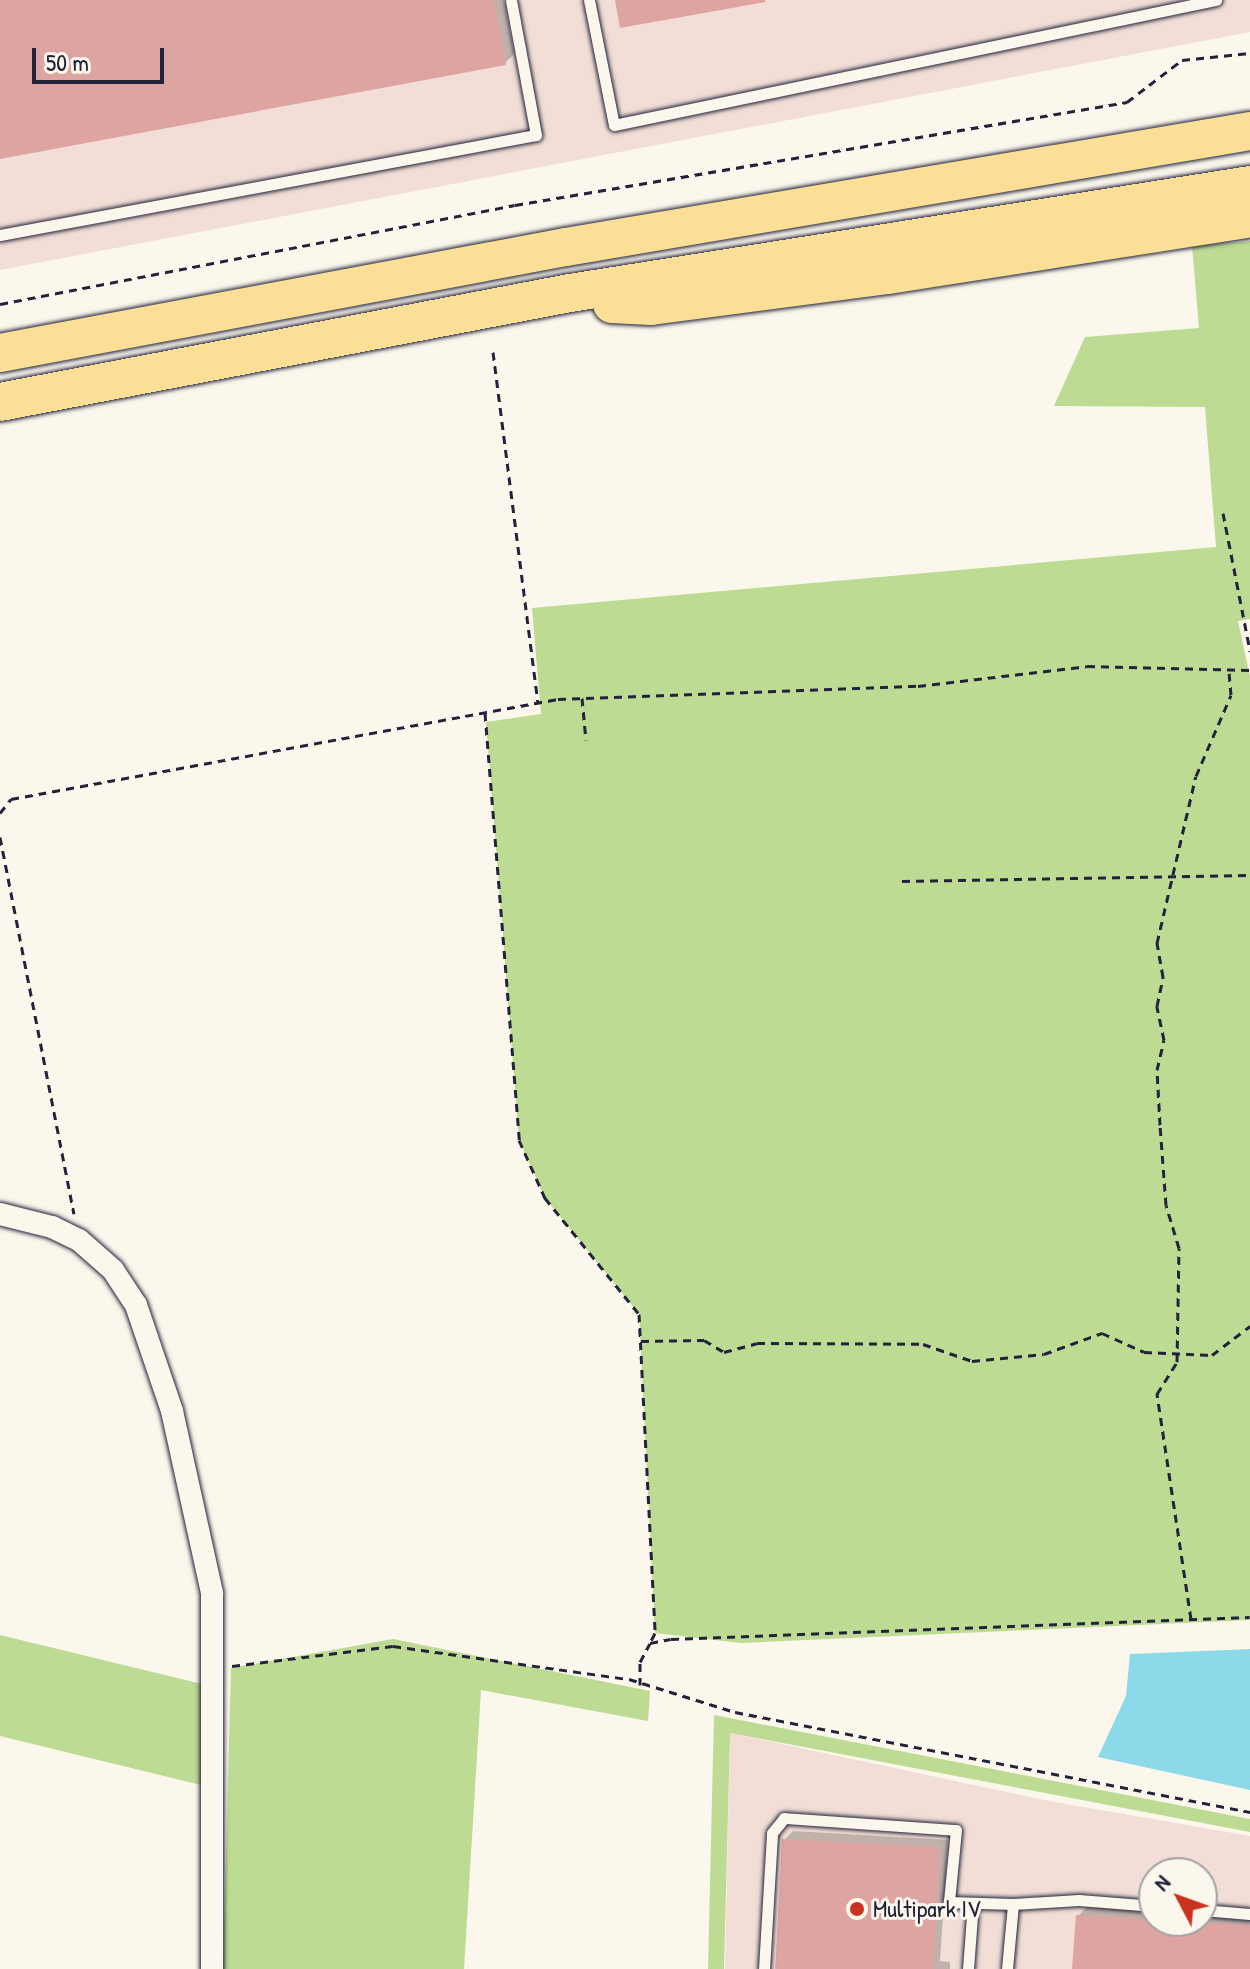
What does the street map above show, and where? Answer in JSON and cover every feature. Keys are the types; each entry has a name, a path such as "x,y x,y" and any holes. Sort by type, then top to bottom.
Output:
{"highway":[{"path":"0,353 551,250 1246,131"},
{"path":"0,402 570,293 1250,185"},
{"path":"570,293 623,306 651,306 1250,218"}],"street":[{"path":"0,1214 52,1227 79,1240 113,1270 136,1305 172,1411 212,1593 215,1668 212,1969"}],"lane":[{"path":"0,235 536,135 511,0"},
{"path":"589,0 614,125 1216,0"},
{"path":"764,1969 772,1833 784,1818 956,1830 949,1902 1013,1904 1079,1900 1138,1905"},
{"path":"968,1969 973,1903"},
{"path":"1007,1969 1013,1904"},
{"path":"1218,1911 1250,1914"}],"path":[{"path":"0,304 515,205 1127,102 1182,60 1250,53"},
{"path":"493,352 538,703"},
{"path":"1223,513 1250,651"},
{"path":"0,813 11,799 538,703 582,698 918,686 1087,666 1250,670"},
{"path":"1191,1619 1157,1394 1177,1353 1179,1248 1166,1205 1157,1070 1164,1040 1157,1006 1163,977 1157,943 1169,878 1196,776 1231,695 1229,671"},
{"path":"582,698 586,740"},
{"path":"485,713 519,1140 545,1198 639,1314 655,1633 640,1662 640,1685"},
{"path":"0,837 79,1240"},
{"path":"902,881 1250,875"},
{"path":"641,1341 704,1340 724,1352 757,1343 923,1344 972,1361 1044,1354 1102,1333 1144,1352 1212,1355 1250,1326"},
{"path":"650,1643 1250,1617"},
{"path":"215,1668 393,1646 629,1679 640,1685 735,1712 1250,1812"}],"shaded area":[{"path":"0,0 1250,0 1250,32 0,270"},
{"path":"730,1733 1049,1801 1250,1836 1250,1969 725,1969"}],"green space":[{"path":"1250,241 1250,619 1238,621 1250,677 1250,1620 741,1643 655,1633 639,1314 545,1198 519,1140 486,722 541,714 532,608 1216,547 1205,407 1054,406 1085,337 1199,328 1192,246"},
{"path":"0,1635 206,1685 205,1786 0,1736"},
{"path":"393,1639 650,1691 648,1721 481,1690 464,1969 223,1969 231,1668"},
{"path":"714,1715 1250,1819 1250,1832 730,1733 724,1969 708,1969"}],"water":[{"path":"1250,1649 1250,1790 1098,1757 1126,1696 1130,1654"}],"building":[{"path":"0,0 494,0 506,65 0,159"},
{"path":"615,0 765,0 765,2 620,28"},
{"name":"Multipark IV","path":"782,1839 940,1847 933,1969 775,1969"},
{"path":"1076,1915 1138,1919 1138,1937 1218,1937 1218,1923 1250,1925 1250,1969 1072,1969"}],"place":[{"name":"Multipark IV","path":"857,1909"}]}
